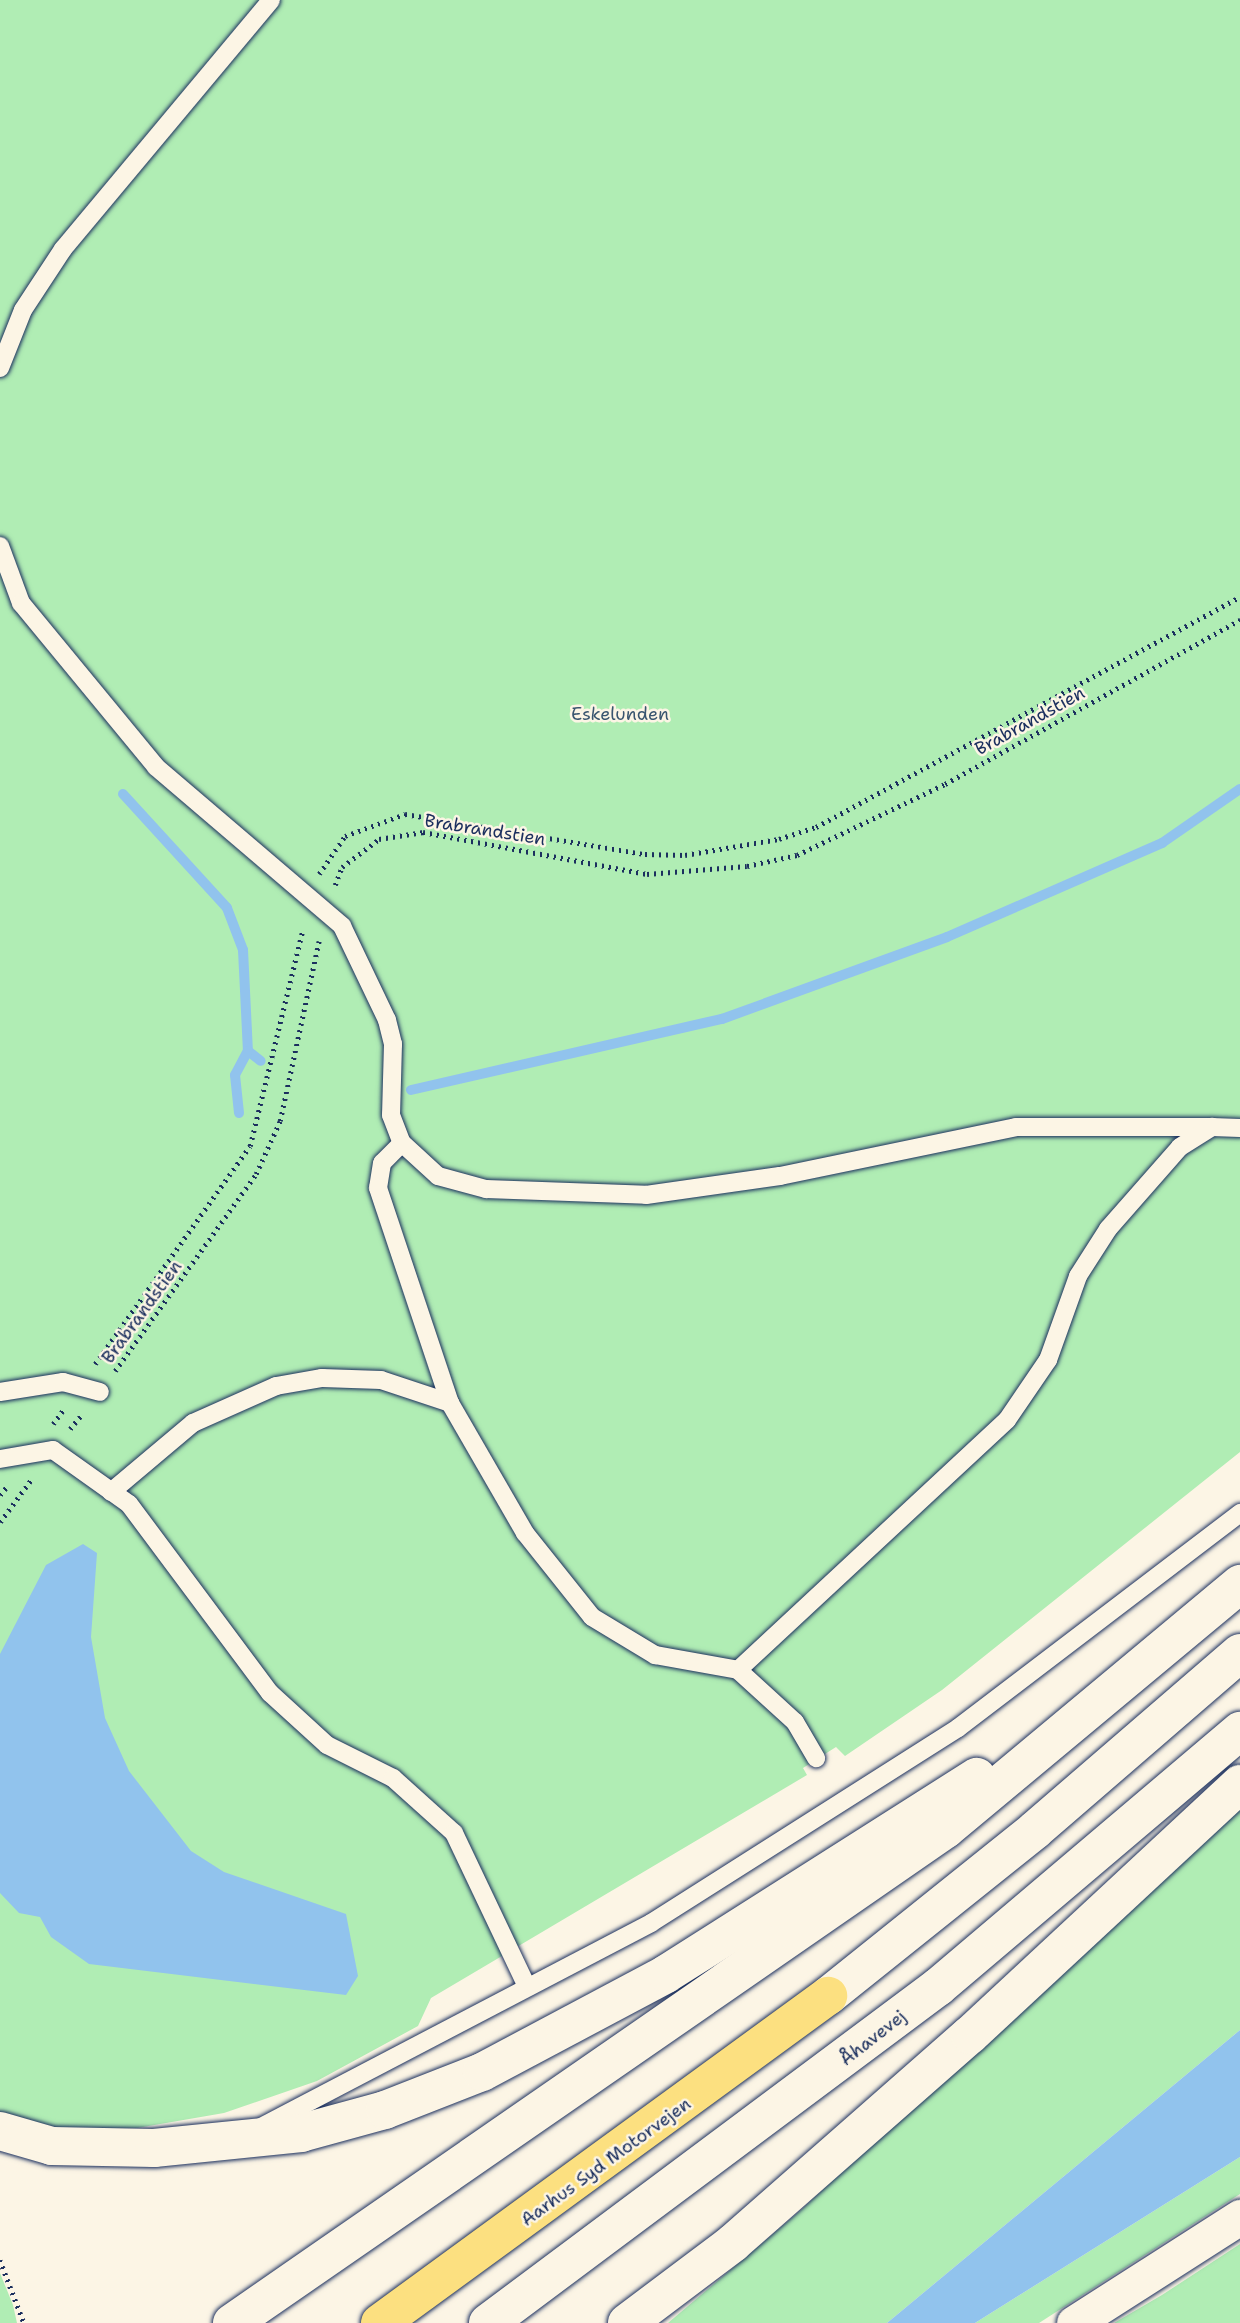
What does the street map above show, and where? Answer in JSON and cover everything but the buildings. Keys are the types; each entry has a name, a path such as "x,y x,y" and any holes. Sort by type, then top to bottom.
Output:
{"highway":[{"name":"Aarhus Syd Motorvejen","path":"380,2323 828,1996"}],"main road":[{"path":"232,2323 806,1931 946,1829 1240,1584"},
{"path":"828,1996 1035,1830 1240,1653"},
{"path":"0,2131 52,2146 231,2143 301,2133 385,2110 542,2041 706,1950 1097,1701"},
{"name":"Åhavevej","path":"488,2323 938,1987 1240,1731"},
{"path":"627,2323 733,2243 888,2108 1240,1784"}],"street":[{"path":"1074,2323 1240,2217"}],"lane":[{"path":"0,368 23,310 62,250 271,0"},
{"path":"0,546 3,564 20,603 64,663 156,767 326,906 387,1020 393,1044 391,1115 402,1143 438,1176 486,1189 646,1195 780,1176 1016,1127 1240,1128"},
{"path":"738,1670 1007,1420 1048,1360 1078,1276 1108,1228 1180,1147 1212,1127"},
{"path":"402,1143 382,1163 378,1188 450,1403 525,1533 592,1617 655,1655 738,1670 795,1722 816,1758"},
{"path":"111,1492 194,1423 276,1386 322,1378 380,1380 450,1403"},
{"path":"0,1392 63,1382 100,1392"},
{"path":"0,1459 53,1450 129,1504 270,1693 327,1745 393,1779 454,1833 527,1987"},
{"path":"231,2143 651,1923 958,1728 1240,1513"}],"path":[{"path":"0,1495 250,1146 276,1060 310,895 345,836 405,814 646,854 740,849 792,835 1095,680 1240,597"},
{"name":"Brabrandstien","path":"0,1522 100,1392 256,1174 280,1121 326,906 353,855 379,839 423,832 647,874 747,866 797,855 945,784 1240,620"},
{"path":"0,2260 24,2323"}],"green space":[{"name":"Eskelunden","path":"0,0 1240,0 1240,1452 942,1690 845,1756 836,1747 803,1768 807,1775 431,1998 418,2026 317,2081 224,2113 137,2128 77,2131 0,2117"},
{"path":"1240,1800 1240,2030 887,2323 668,2323 801,2210"},
{"path":"1240,2157 1240,2194 1039,2323 975,2323"},
{"path":"1240,2244 1240,2323 1114,2323 1162,2295"},
{"path":"0,2273 13,2305 17,2323 0,2323"}],"water":[{"path":"83,1544 97,1553 91,1637 105,1718 129,1771 191,1851 224,1872 346,1914 358,1976 346,1995 89,1964 51,1937 40,1917 19,1913 0,1893 0,1654 46,1565"},
{"path":"1240,2030 1240,2157 975,2323 887,2323"}],"waterway":[{"path":"411,1090 722,1019 947,937 1162,843 1240,789"},
{"path":"123,794 227,908 243,950 248,1051 261,1061"},
{"path":"239,1113 235,1075 248,1051"}]}
